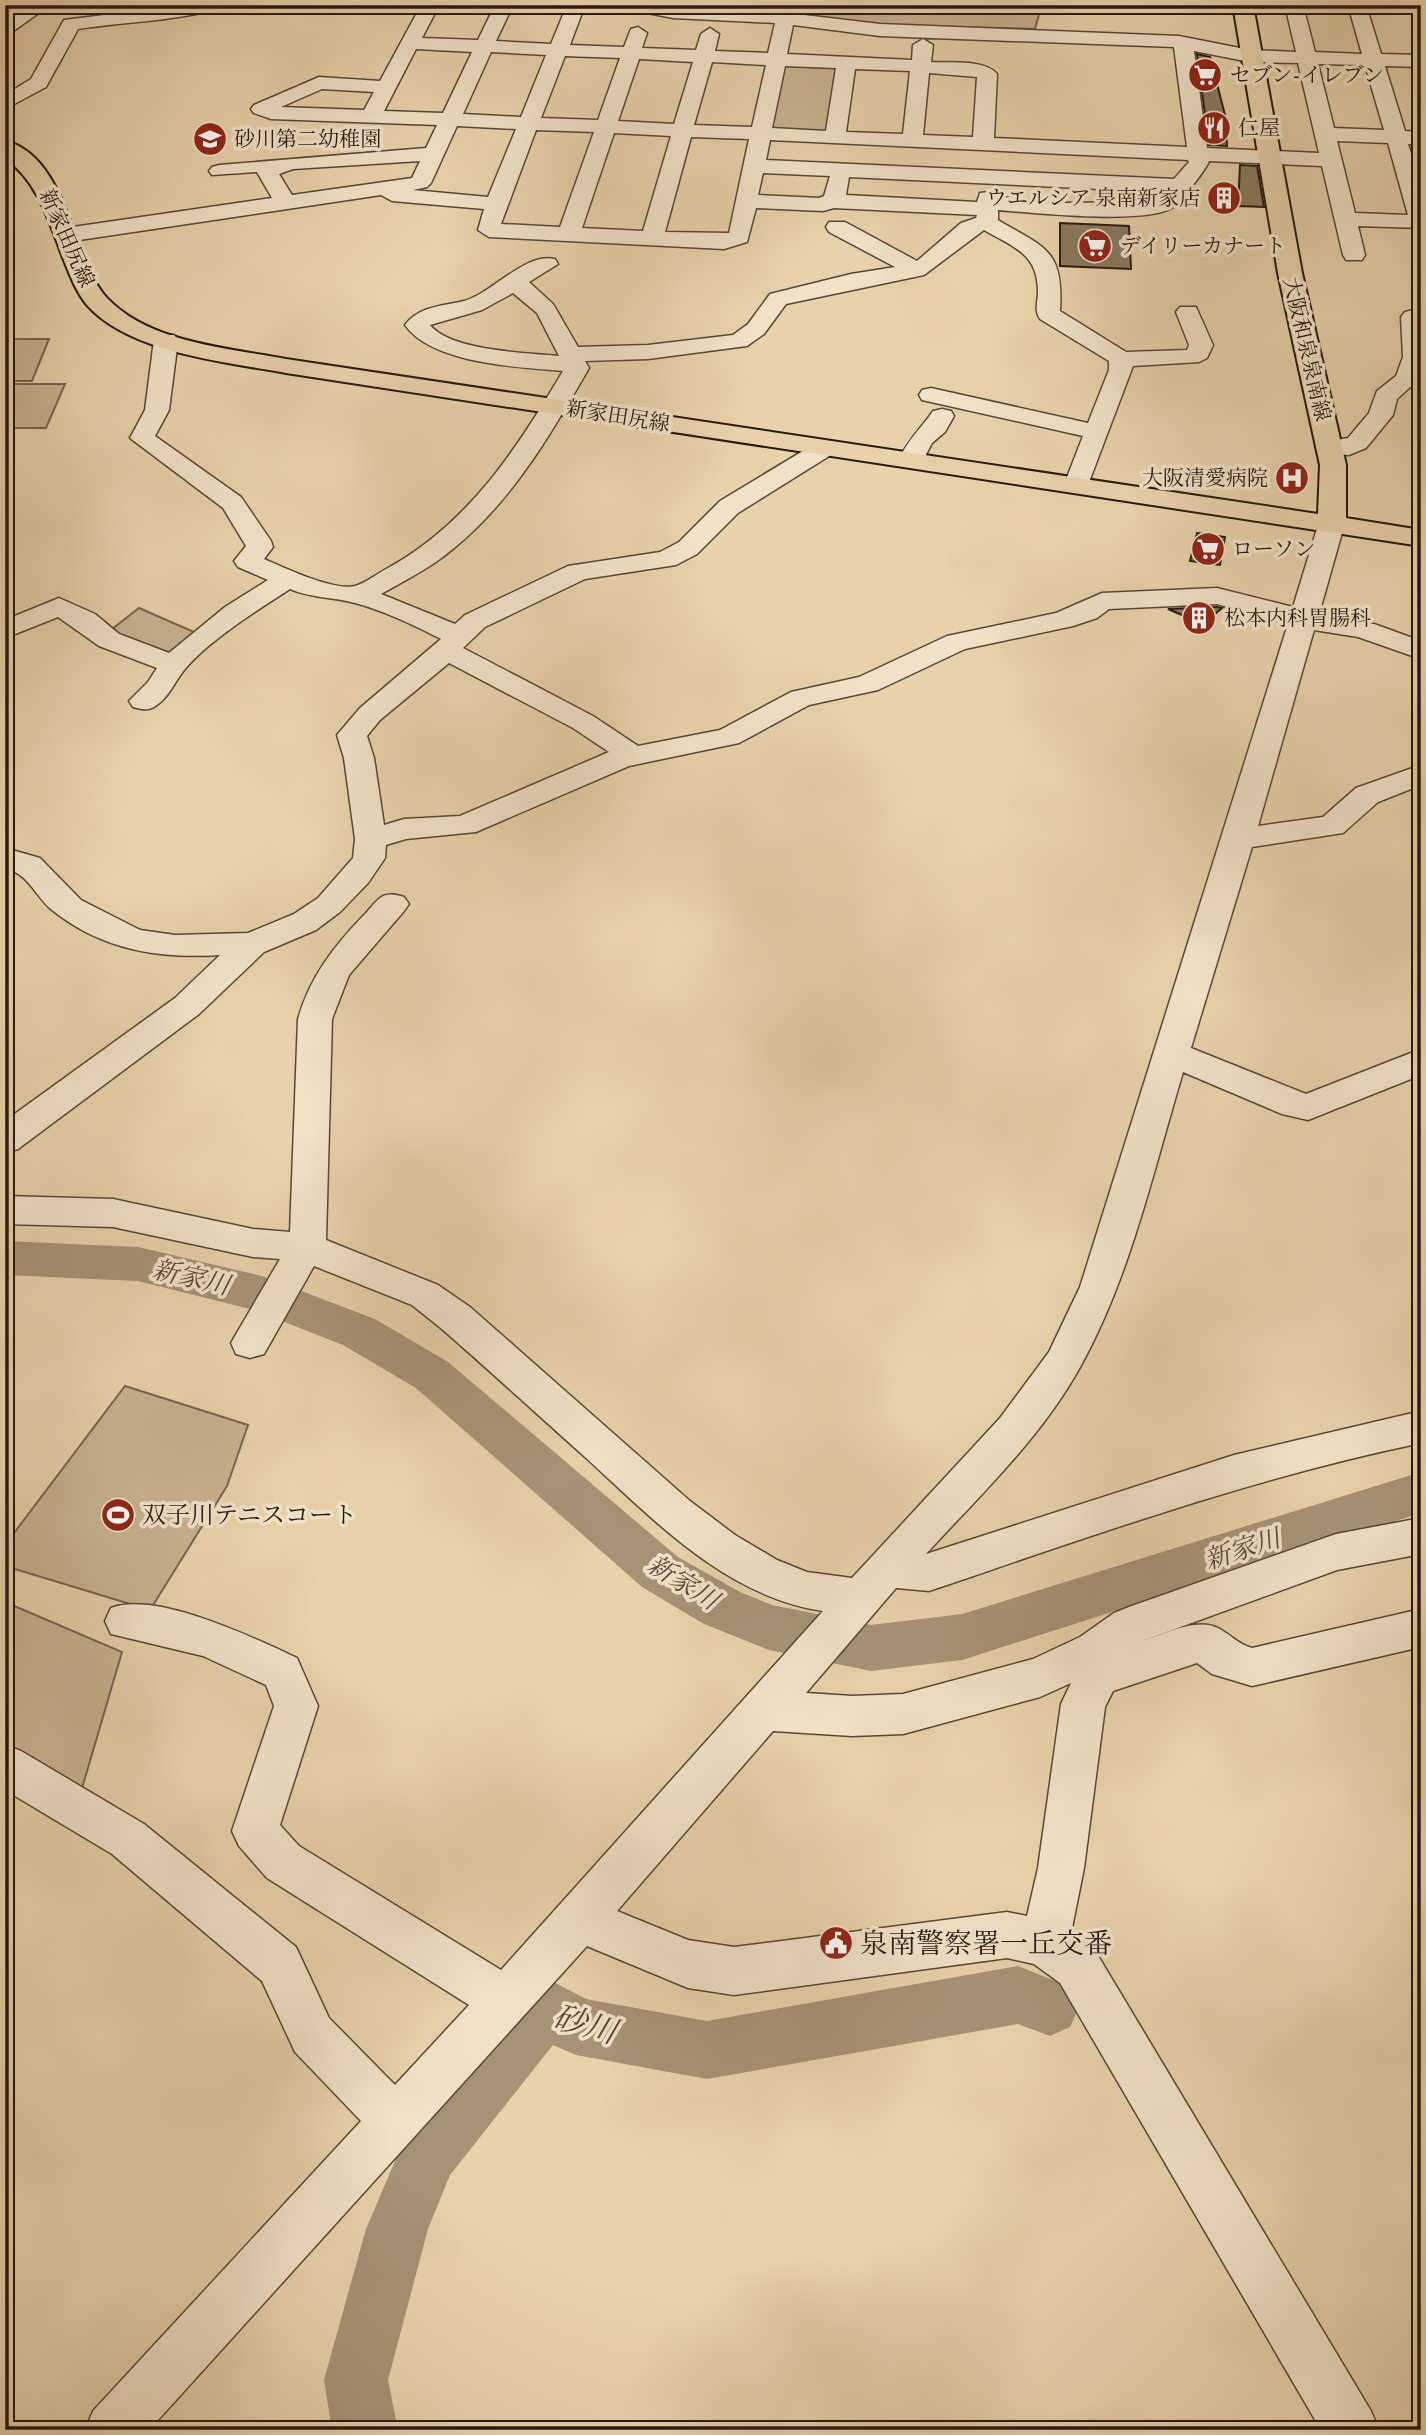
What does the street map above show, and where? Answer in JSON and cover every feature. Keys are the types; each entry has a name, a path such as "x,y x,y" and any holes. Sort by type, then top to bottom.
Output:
{"main road":[{"name":"大阪和泉泉南線","path":"1243,5 1290,273 1329,448 1334,486 1332,522"},
{"name":"新家田尻線","path":"5,147 29,164 44,185 96,301 125,323 166,340 286,366 1332,522"},
{"path":"1332,522 1421,538"}],"street":[{"path":"5,31 41,5"},
{"path":"5,103 39,83 71,24 128,16 153,18 212,5"},
{"path":"494,211 415,214 411,192 435,154 504,5"},
{"path":"576,5 494,211 489,230 724,242 739,237 785,19"},
{"path":"1294,5 1354,255"},
{"path":"1345,219 1421,221 1357,5"},
{"path":"569,234 632,53 640,7 880,30 1183,43 1250,56 1421,61"},
{"path":"371,116 427,11"},
{"path":"652,238 716,15"},
{"path":"912,141 924,32"},
{"path":"409,43 846,63 979,71 987,74 987,211 924,267 778,299 756,329 739,341 572,360 478,352 448,344 418,330 419,322 425,318 478,303 511,281 547,264"},
{"path":"746,201 823,205 832,201 987,211 1150,208 1164,204 1199,163 1183,43"},
{"path":"835,138 846,63"},
{"path":"386,87 319,83 261,110 271,113 1331,160"},
{"path":"1325,134 1421,138"},
{"path":"285,202 267,171 290,163 435,154"},
{"path":"219,171 258,166 272,169"},
{"path":"753,166 1181,186"},
{"path":"832,201 841,170"},
{"path":"66,235 356,191 411,192"},
{"path":"987,211 1039,253 1051,282 1048,314 1051,318 1103,345 1121,359 1191,357 1199,353 1201,345 1188,312"},
{"path":"837,227 916,270"},
{"path":"359,595 454,535 497,488 554,406 572,360 548,308 532,293 511,281"},
{"path":"1329,448 1349,447 1357,443 1381,415 1385,396 1407,379 1418,358 1413,317"},
{"path":"166,340 157,410 142,438 232,503 260,547 247,561 322,591 359,595 413,614 452,643 634,756"},
{"path":"1077,485 1121,370 1121,359"},
{"path":"911,461 921,439 936,427 937,405 1097,432"},
{"path":"5,1140 187,1006 252,944 305,922 329,905 369,858 371,839 359,758 352,735 370,714 475,621 578,572 667,559 688,548 729,508 825,448"},
{"path":"112,2430 580,1919 874,1584 1014,1430 1064,1361 1099,1287 1305,620 1332,522"},
{"path":"143,701 160,687 173,664 235,613 288,579"},
{"path":"371,839 404,829 465,825 621,758 729,737 801,698 868,684 957,642 1063,620 1087,612 1102,601 1217,596 1245,601 1305,620 1364,631 1421,651"},
{"path":"5,630 59,606 85,620 109,640 173,664"},
{"path":"1421,750 1421,758"},
{"path":"1238,839 1332,826 1342,820 1367,795 1421,774"},
{"path":"5,858 21,860 33,867 44,876 54,894 64,902 126,937 149,946 252,944"},
{"path":"250,1343 306,1247 310,1223 314,1019 321,993 335,967 393,904"},
{"path":"1170,1053 1294,1105 1308,1107 1421,1061"},
{"path":"5,1210 113,1213 253,1243 306,1247 425,1295 456,1318 675,1513 720,1548 762,1573 806,1590 874,1584 929,1573 1226,1473 1350,1439 1421,1427"},
{"path":"765,1710 852,1716 903,1714 1040,1676 1095,1651 1129,1626 1336,1552 1421,1536"},
{"path":"126,1621 209,1638 282,1672 296,1706 255,1831 283,1862 506,2000"},
{"path":"1045,1943 1061,1868 1083,1704 1098,1676 1203,1642 1227,1660 1252,1667 1421,1628"},
{"path":"5,1766 128,1839 279,1964 312,2035 396,2122"},
{"path":"580,1919 688,1964 734,1971 1007,1935 1045,1943 1077,1966 1352,2430"}],"shaded area":[{"path":"657,5 1053,5 1040,11 1035,29 873,25"},
{"path":"779,65 839,68 831,135 765,132"},
{"path":"6,339 49,339 32,381 5,381"},
{"path":"5,384 65,384 46,428 5,428"},
{"path":"139,608 203,636 170,659 107,633"},
{"name":"双子川テニスコート","path":"125,1386 248,1425 227,1486 150,1610 5,1566 5,1545"},
{"path":"5,1602 122,1652 80,1795 5,1751"}],"building":[{"path":"1197,54 1210,57 1225,115 1227,146 1209,145"},
{"path":"1240,165 1257,166 1264,207 1238,206"},
{"name":"デイリーカナート","path":"1060,223 1129,226 1131,269 1060,266"},
{"name":"ローソン","path":"1197,533 1225,537 1220,565 1190,561"},
{"name":"松本内科胃腸科","path":"1222,608 1203,624 1168,609"}],"waterway":[{"name":"新家川","path":"5,1258 138,1264 262,1294 359,1332 432,1375 660,1572 722,1608 769,1627 871,1648 962,1637 1421,1492"},
{"name":"砂川","path":"365,2430 356,2380 397,2229 428,2154 546,2007 576,2026 707,2050 1018,1995 1050,2007"}],"place":[{"name":"セブン-イレブン","path":"1205,75"},
{"name":"仁屋","path":"1214,128"},
{"name":"砂川第二幼稚園","path":"210,139"},
{"name":"ウエルシア 泉南新家店","path":"1224,198"},
{"name":"デイリーカナート","path":"1095,246"},
{"name":"大阪清愛病院","path":"1292,478"},
{"name":"ローソン","path":"1208,549"},
{"name":"松本内科胃腸科","path":"1199,618"},
{"name":"双子川テニスコート","path":"118,1515"},
{"name":"泉南警察署一丘交番","path":"836,1943"}]}
